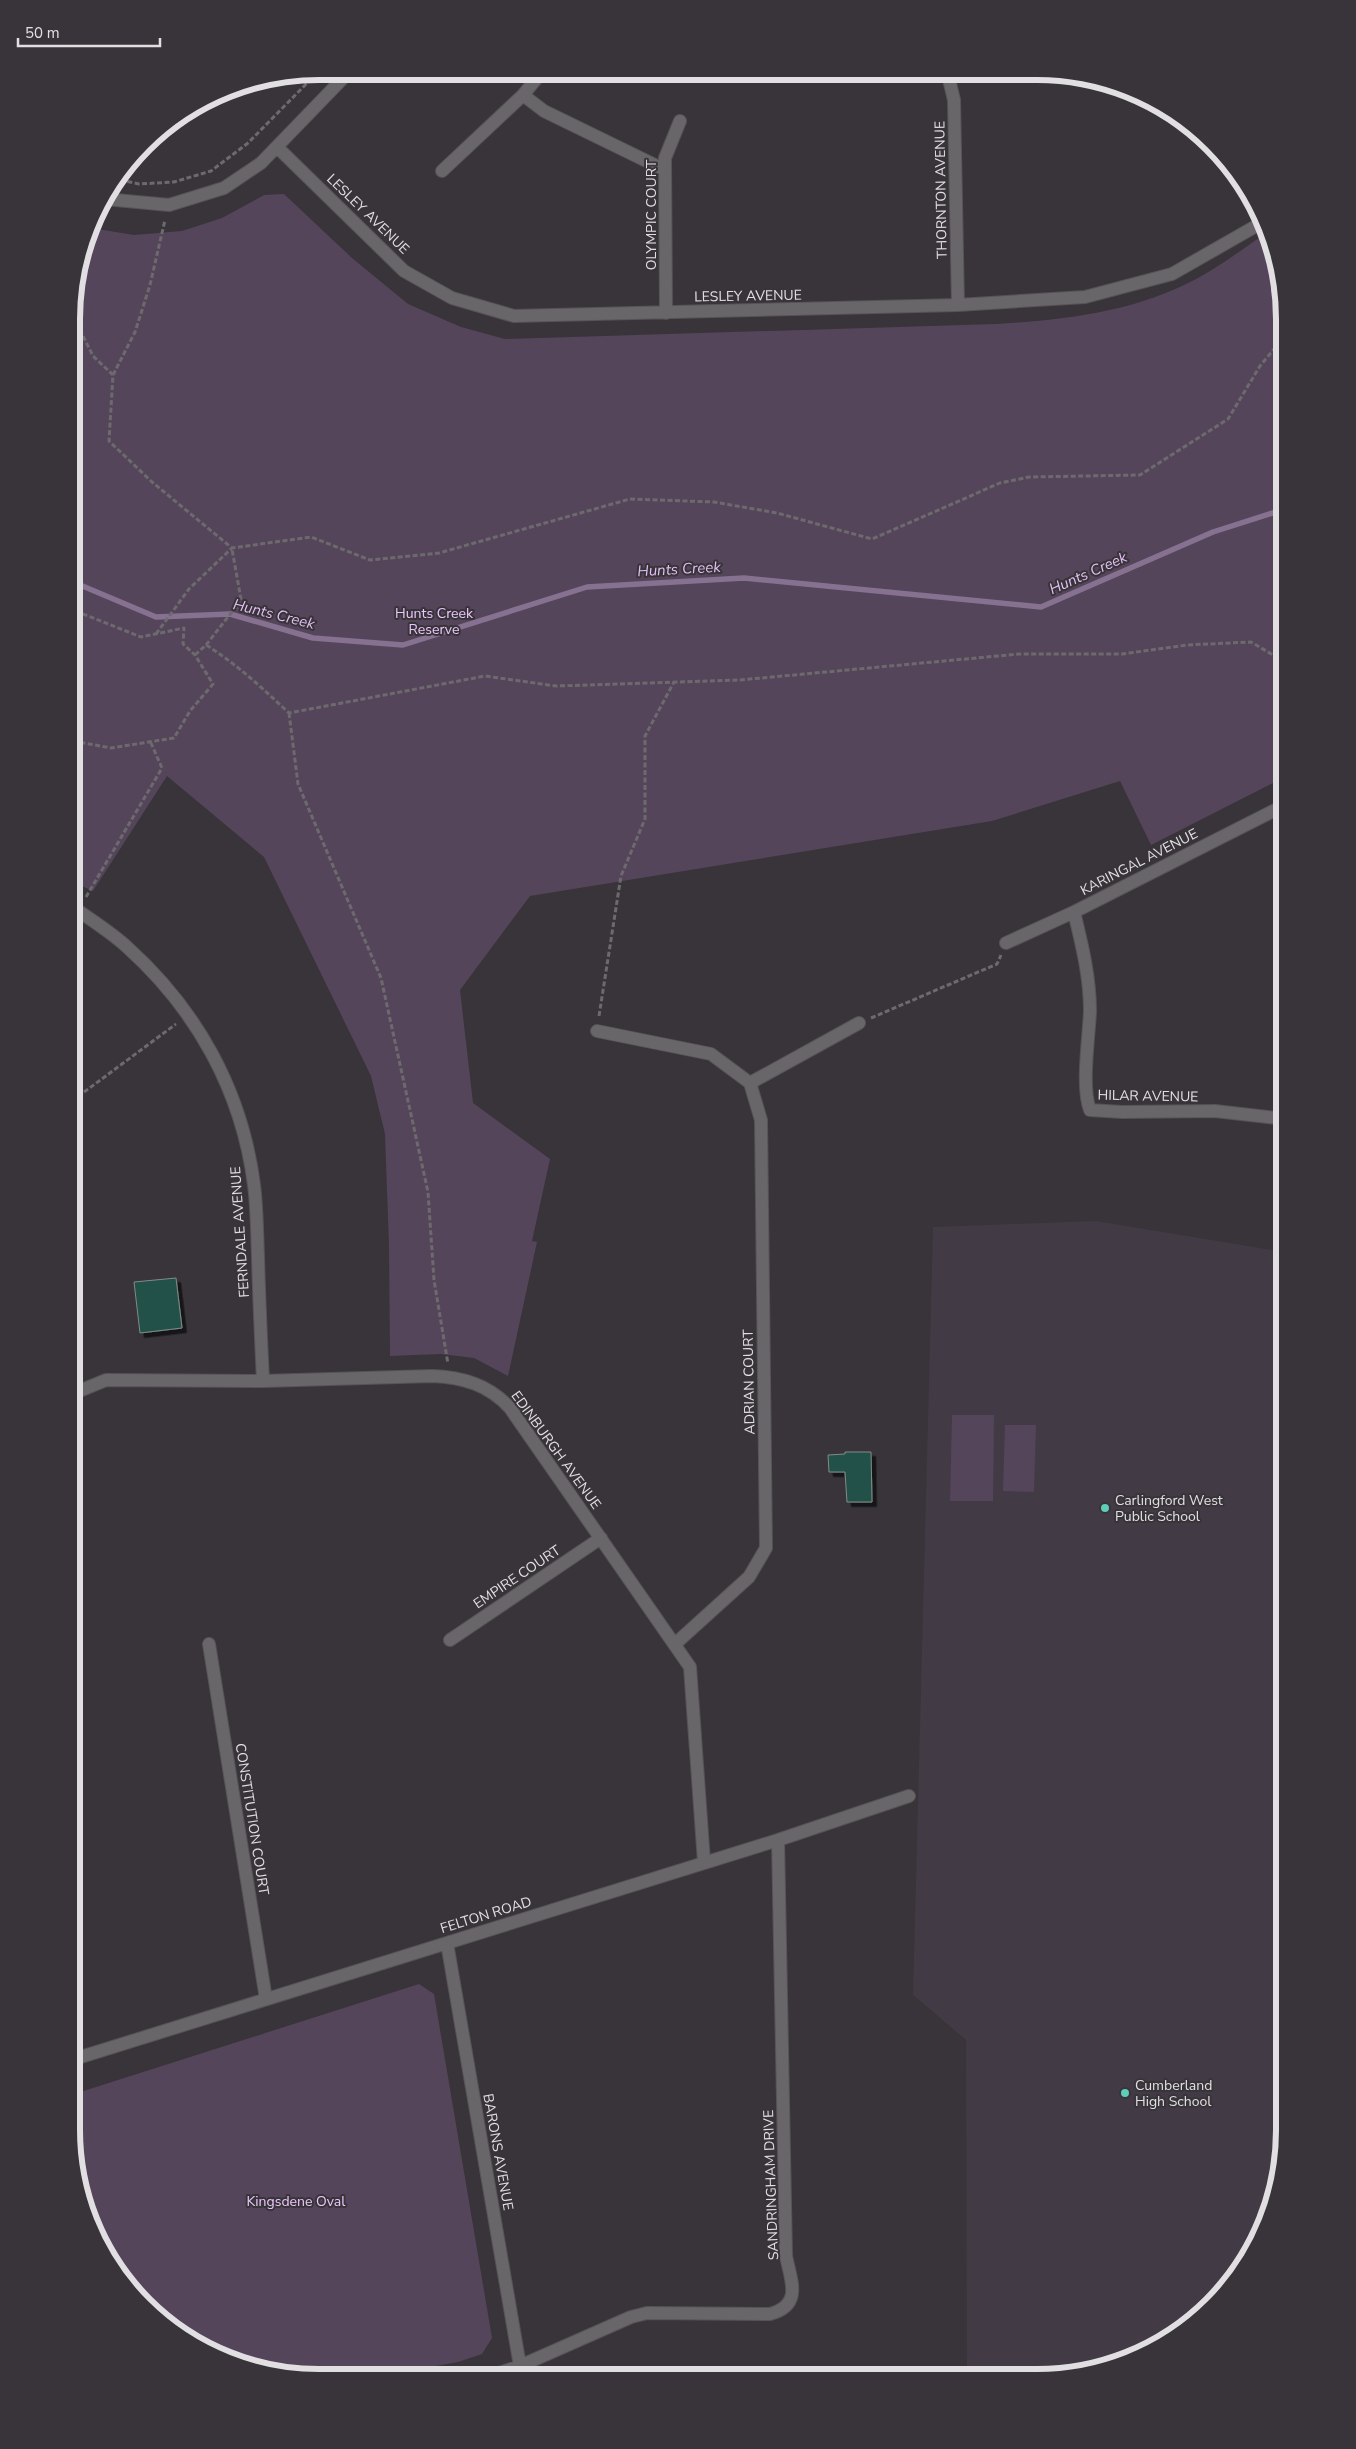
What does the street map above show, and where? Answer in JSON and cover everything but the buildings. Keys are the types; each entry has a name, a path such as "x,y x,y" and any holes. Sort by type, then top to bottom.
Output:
{"street":[{"path":"112,200 169,205 224,188 261,163 342,80"},
{"path":"442,171 523,95 535,80"},
{"name":"THORNTON AVENUE","path":"949,80 954,100 958,306"},
{"path":"523,95 544,111 664,170"},
{"name":"OLYMPIC COURT","path":"666,313 664,158 680,121"},
{"name":"LESLEY AVENUE","path":"278,147 404,271 452,298 514,316 958,306 1086,297 1172,274 1257,226"},
{"name":"KARINGAL AVENUE","path":"1006,943 1074,912 1276,810"},
{"name":"HILAR AVENUE","path":"1074,912 1085,958 1090,1009 1087,1071 1087,1102 1090,1110 1114,1112 1215,1111 1276,1118"},
{"name":"FERNDALE AVENUE","path":"80,913 126,946 159,978 189,1014 210,1047 227,1083 241,1121 249,1154 256,1219 263,1381"},
{"path":"597,1031 711,1054 750,1083 859,1023"},
{"name":"ADRIAN COURT","path":"675,1644 749,1577 766,1548 761,1120 750,1083"},
{"name":"EDINBURGH AVENUE","path":"80,1391 106,1380 263,1381 449,1376 471,1381 500,1397 510,1408 690,1667 704,1862"},
{"name":"EMPIRE COURT","path":"450,1640 601,1538"},
{"name":"CONSTITUTION COURT","path":"209,1644 266,1999"},
{"name":"FELTON ROAD","path":"80,2057 778,1840 909,1796"},
{"name":"SANDRINGHAM DRIVE","path":"511,2369 631,2317 647,2313 770,2314 780,2311 792,2298 793,2290 786,2256 778,1840"},
{"name":"BARONS AVENUE","path":"446,1944 520,2366"}],"path":[{"path":"124,181 139,184 174,182 211,171 248,143 309,81"},
{"path":"169,205 150,284 135,332 113,375 109,441 152,482 232,548 242,605 235,608 206,645 195,655"},
{"path":"80,330 93,356 113,375"},
{"path":"156,634 189,589 232,548 310,537 370,560 439,553 630,499 714,502 777,513 872,539 1000,483 1029,477 1140,475 1228,418 1260,366 1276,347"},
{"path":"80,613 141,637 184,628 183,644 195,655 213,684 190,711 174,738 111,748 80,742"},
{"path":"289,713 485,676 556,686 740,680 1019,654 1122,654 1186,645 1250,642 1276,657"},
{"path":"206,645 236,664 289,713 298,784 381,978 428,1192 434,1280 445,1339 449,1376"},
{"path":"597,1031 621,876 645,819 645,736 674,682"},
{"path":"80,901 162,768 151,743"},
{"path":"859,1023 997,964 1006,943"},
{"path":"80,1095 189,1014"}],"shaded area":[{"name":"Carlingford West Public School","path":"1096,1221 1276,1251 1276,2130 1274,2161 1268,2192 1251,2236 1227,2275 1195,2310 1170,2329 1128,2351 1099,2361 1068,2367 967,2369 966,2040 913,1995 933,1227"}],"green space":[{"name":"Hunts Creek Reserve","path":"284,194 352,258 408,304 461,327 505,339 995,324 1047,320 1073,317 1125,306 1174,290 1207,273 1261,237 1268,257 1274,288 1276,319 1276,782 1151,845 1120,781 992,821 530,896 460,990 473,1103 550,1159 532,1241 537,1242 508,1376 474,1358 441,1354 390,1356 385,1134 371,1076 264,857 167,776 93,891 80,885 80,319 82,288 88,257 98,229 134,235 182,231 222,218 264,195"},
{"path":"952,1415 994,1415 993,1501 950,1501"},
{"path":"1005,1425 1036,1425 1034,1492 1003,1491"},
{"name":"Kingsdene Oval","path":"419,1984 434,1994 492,2338 482,2354 458,2362 419,2369 319,2369 288,2367 257,2361 228,2351 186,2329 161,2310 139,2288 120,2263 98,2221 88,2192 82,2161 80,2092"}],"waterway":[{"name":"Hunts Creek","path":"80,585 156,617 230,614 313,638 403,645 587,587 744,578 1041,607 1213,532 1276,512"}],"place":[{"name":"Carlingford West Public School","path":"1105,1508"},
{"name":"Cumberland High School","path":"1125,2093"}]}
